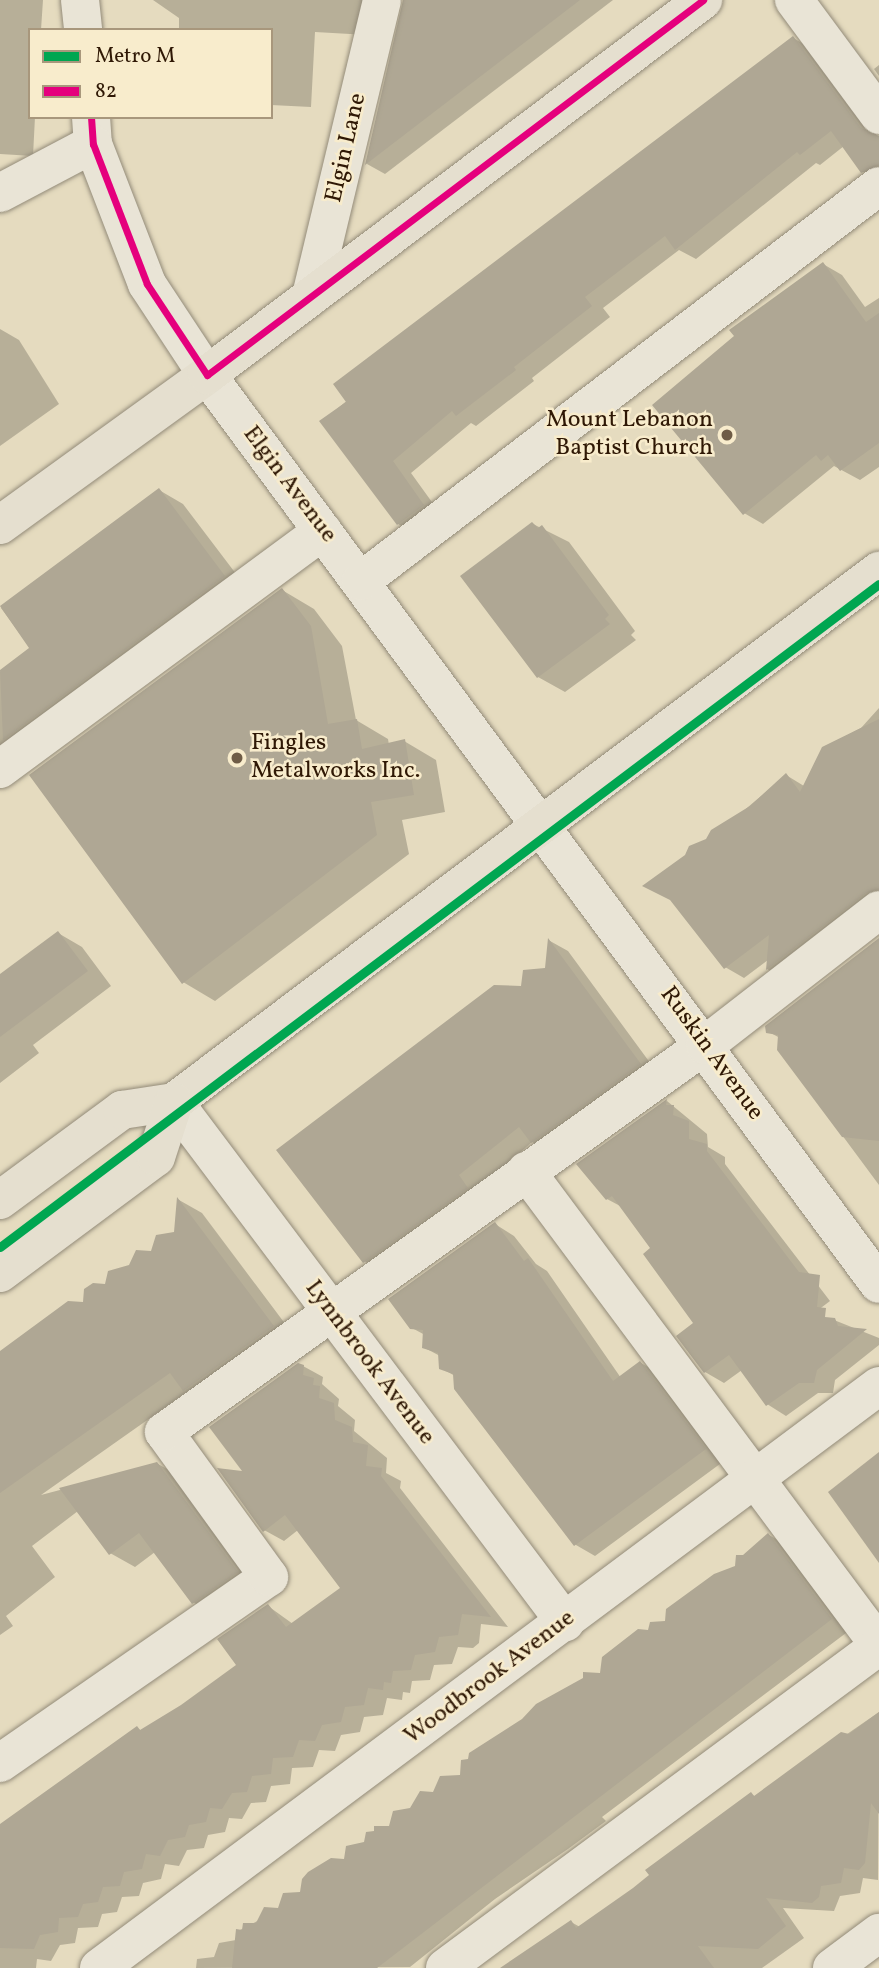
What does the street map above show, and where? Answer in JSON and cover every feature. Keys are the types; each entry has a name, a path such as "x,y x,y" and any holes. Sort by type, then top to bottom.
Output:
{"main road":[{"path":"0,524 207,375 704,0"},
{"path":"0,1200 122,1110 174,1102 879,571"},
{"path":"0,1273 156,1157 174,1102"}],"street":[{"path":"80,0 83,28"},
{"name":"Elgin Lane","path":"312,296 382,0"},
{"path":"794,0 879,115"},
{"path":"0,193 92,131"},
{"name":"Elgin Avenue","path":"92,131 148,284 207,375 543,824"},
{"path":"361,581 879,186"},
{"path":"0,769 323,531"},
{"name":"Ruskin Avenue","path":"543,824 879,1284"},
{"path":"0,1763 269,1577 164,1433 705,1045 879,910"},
{"name":"Lynnbrook Avenue","path":"174,1102 565,1622"},
{"path":"445,1968 879,1646 526,1171"},
{"name":"Woodbrook Avenue","path":"99,1968 879,1386"}],"building":[{"path":"403,0 580,0 365,165"},
{"path":"793,36 861,128 879,136 879,165 861,173 831,131 800,155 797,152 675,250 665,236 585,297 592,306 514,367 516,370 456,416 452,411 393,461 424,505 397,525 319,421 346,402 333,384"},
{"path":"823,262 866,322 879,313 879,443 840,471 828,455 821,461 816,455 743,515 652,405 734,336 729,330"},
{"path":"159,488 225,576 3,740 0,670 29,648 0,606"},
{"path":"532,522 538,528 542,525 609,615 605,619 610,624 537,678 460,576"},
{"path":"282,588 311,626 328,724 357,719 362,749 405,739 414,795 371,802 377,835 182,984 29,775"},
{"path":"879,719 879,889 866,893 766,970 769,935 724,969 670,900 642,886 685,855 689,846 706,839 711,830 750,806 786,773 800,792 822,747"},
{"path":"58,931 88,971 0,1037 0,974"},
{"path":"548,938 641,1064 531,1143 519,1127 459,1175 468,1188 363,1263 276,1150 494,985 521,986 523,970 545,968"},
{"path":"879,938 879,1141 842,1137 777,1050 778,1035 766,1033 765,1026"},
{"path":"667,1099 666,1105 674,1105 673,1115 689,1121 689,1139 707,1144 707,1151 799,1272 820,1275 817,1307 826,1308 825,1317 835,1318 838,1326 867,1329 817,1370 814,1383 799,1383 766,1406 729,1355 704,1373 676,1336 693,1323 643,1254 650,1248 612,1196 606,1200 576,1164"},
{"path":"177,1197 274,1326 183,1391 170,1373 0,1493 0,1351 68,1301 83,1302 84,1289 93,1283 105,1284 108,1271 129,1265 136,1250 151,1251 156,1235 174,1232"},
{"path":"495,1222 524,1261 528,1258 613,1381 640,1361 706,1449 574,1546 454,1389 453,1374 439,1369 438,1353 422,1348 423,1330 410,1329 388,1299"},
{"path":"298,1363 304,1365 303,1375 314,1378 313,1385 320,1386 319,1398 334,1403 335,1420 352,1427 353,1442 368,1445 366,1466 382,1468 381,1476 491,1617 462,1614 458,1635 439,1637 435,1652 415,1655 411,1670 393,1671 391,1683 384,1682 383,1690 368,1688 364,1705 345,1707 341,1722 322,1725 315,1741 299,1740 293,1757 273,1758 271,1774 252,1776 247,1792 232,1793 222,1809 210,1808 206,1822 189,1825 185,1837 168,1840 160,1856 146,1854 142,1869 124,1872 120,1886 103,1887 98,1902 83,1904 78,1917 59,1918 58,1932 40,1935 34,1949 0,1948 0,1824 137,1726 140,1730 181,1705 236,1665 217,1639 268,1604 286,1627 340,1588 285,1515 263,1532 217,1468 242,1471 209,1427"},
{"path":"879,1452 879,1563 828,1492"},
{"path":"157,1462 238,1572 192,1604 139,1533 109,1555 59,1488"},
{"path":"768,1533 832,1619 377,1968 232,1968 236,1929 242,1930 243,1923 256,1923 264,1907 278,1908 283,1893 300,1892 302,1879 308,1872 331,1858 344,1859 346,1846 364,1842 366,1832 374,1831 374,1826 389,1826 393,1811 410,1808 420,1791 433,1792 440,1776 460,1775 461,1760 468,1759 469,1753 522,1719 536,1704 583,1678 583,1672 600,1673 602,1657 638,1629 648,1630 650,1622 665,1621 666,1609 714,1574 735,1566 736,1555 743,1555"},
{"path":"879,1712 879,1814 871,1803 865,1863 859,1870 844,1868 841,1883 821,1886 819,1897 812,1903 766,1898 786,1926 758,1949 698,1946 714,1968 500,1968 571,1920 576,1928 649,1875 645,1870 751,1792 754,1796 841,1732 849,1734"}],"metro line":[{"name":"M","path":"0,1247 879,584"}],"transit line":[{"name":"82","path":"91,119 93,144 147,284 207,375 703,0"}],"place":[{"name":"Mount Lebanon Baptist Church","path":"727,435"},
{"name":"Fingles Metalworks Inc.","path":"237,758"}]}
